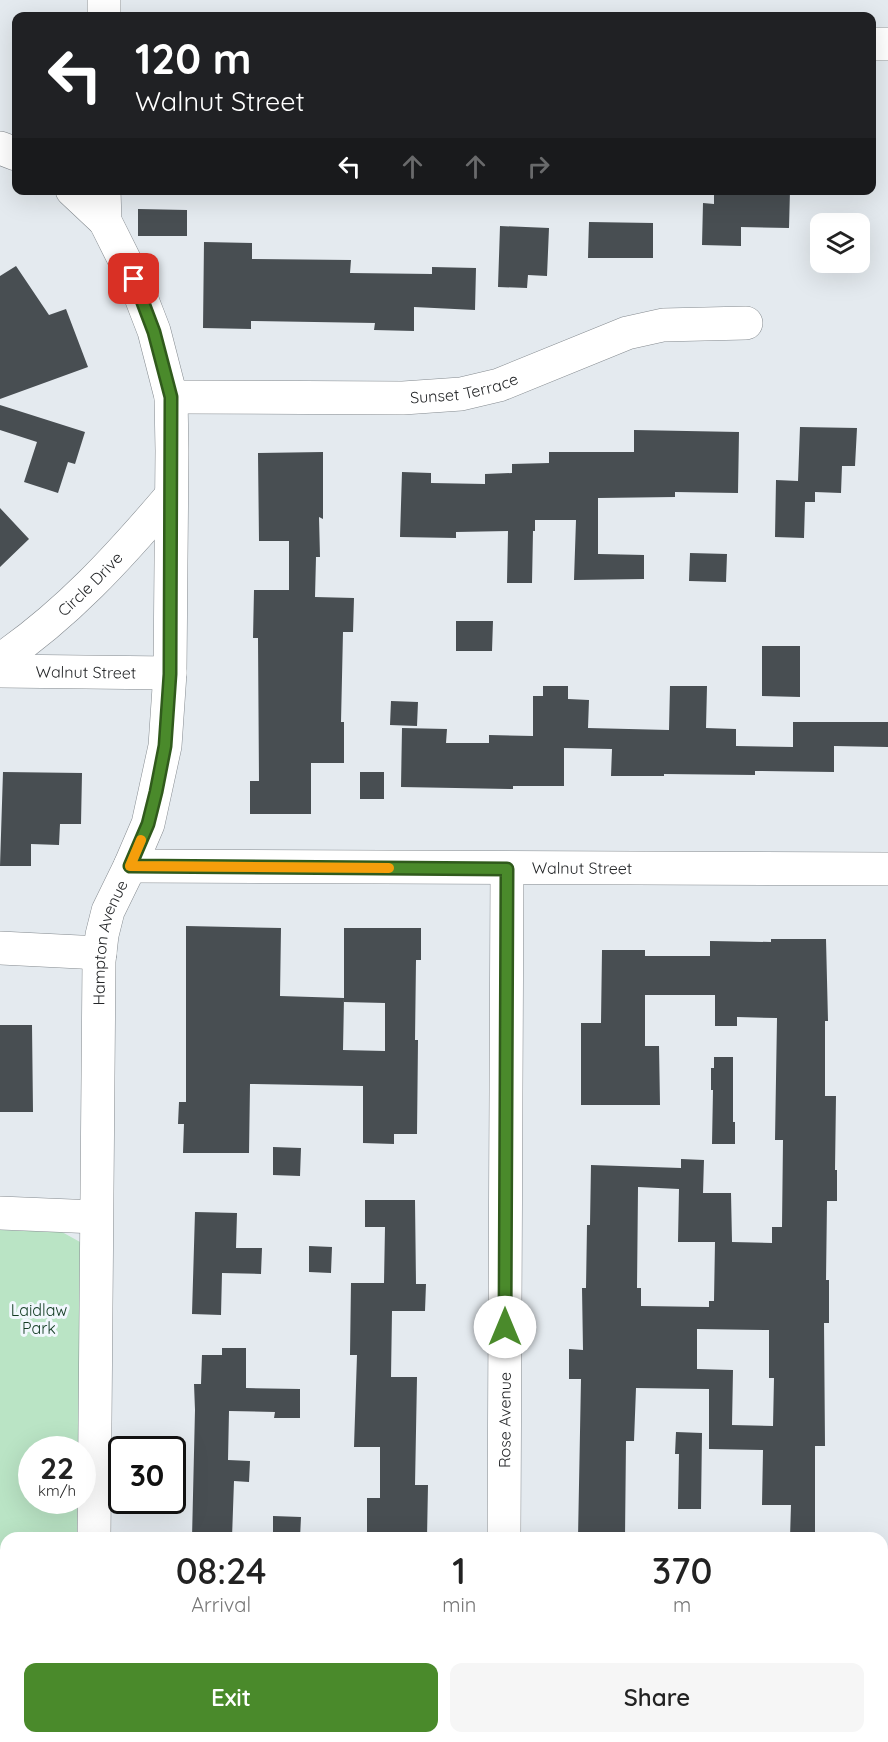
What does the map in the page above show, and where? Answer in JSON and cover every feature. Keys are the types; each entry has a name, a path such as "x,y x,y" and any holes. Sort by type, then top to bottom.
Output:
{"street":[{"path":"82,195 105,206"},
{"name":"Hampton Avenue","path":"94,1532 100,953 108,911 148,824 165,746 170,674 171,397 154,332 105,206"},
{"name":"Sunset Terrace","path":"171,397 404,398 461,394 499,385 627,333 663,326 746,324"},
{"name":"Circle Drive","path":"0,660 35,636 61,614 123,552 170,497"},
{"name":"Walnut Street","path":"0,671 170,674"},
{"name":"Walnut Street","path":"130,866 888,869"},
{"name":"Rose Avenue","path":"504,1532 507,869"},
{"path":"0,948 100,953"},
{"path":"0,1213 96,1217"}],"green space":[{"name":"Laidlaw Park","path":"0,1230 62,1232 80,1242 79,1436 18,1436 18,1514 79,1514 78,1532 0,1532"}],"building":[{"path":"714,195 790,195 789,228 741,227 741,246 702,245 703,203 714,204"},
{"path":"138,209 187,210 187,236 138,236"},
{"path":"589,222 653,223 653,258 588,258"},
{"path":"500,226 549,228 547,276 528,275 527,288 498,287"},
{"path":"204,242 252,243 252,259 351,260 350,273 432,274 432,267 476,268 475,310 414,307 414,331 374,330 375,323 251,321 251,329 203,328"},
{"path":"16,266 49,315 66,309 88,367 0,399 0,276"},
{"path":"0,405 85,432 75,464 68,462 58,493 24,482 37,442 0,430"},
{"path":"800,427 857,428 855,466 842,466 841,493 815,492 815,502 805,502 804,538 775,537 776,480 798,481"},
{"path":"634,430 739,432 738,493 675,492 675,497 598,498 598,554 644,555 644,579 574,580 576,520 535,520 532,583 507,583 508,531 456,532 456,538 400,537 402,472 431,473 431,483 485,484 485,474 512,473 512,464 549,463 549,452 634,452"},
{"path":"323,452 323,519 319,517 320,557 316,557 315,597 354,598 353,632 343,632 341,722 344,722 344,763 311,763 311,814 250,814 250,781 259,781 258,638 253,638 254,590 289,590 289,541 259,541 258,453"},
{"path":"0,508 29,539 0,567"},
{"path":"690,553 727,554 726,582 689,581"},
{"path":"456,621 493,621 492,651 456,651"},
{"path":"762,646 800,646 800,697 762,696"},
{"path":"543,686 568,686 568,699 589,700 588,728 669,730 670,686 707,686 706,728 736,729 736,746 793,747 793,722 888,722 888,747 834,746 834,772 755,771 755,775 664,774 664,776 611,776 612,749 564,748 564,786 513,786 513,789 401,787 402,728 447,729 446,743 489,743 489,735 533,736 533,696 543,696"},
{"path":"391,701 418,702 417,726 390,725"},
{"path":"3,772 82,773 81,824 60,824 59,845 31,844 31,866 0,866"},
{"path":"360,772 384,772 384,799 360,799"},
{"path":"186,926 281,928 280,996 344,998 344,928 421,928 421,960 416,960 417,1134 394,1134 394,1144 363,1143 363,1086 250,1084 249,1153 183,1153 184,1124 178,1124 179,1102 186,1102","holes":["344,998 344,1002 385,1003 385,1051 343,1050"]},
{"path":"771,939 826,939 828,1021 825,1021 825,1096 836,1096 837,1201 827,1201 826,1280 829,1280 829,1323 824,1323 825,1446 815,1446 815,1532 790,1532 791,1505 762,1505 763,1450 709,1449 709,1389 636,1388 634,1441 626,1441 625,1532 578,1532 581,1379 569,1379 569,1349 583,1350 582,1288 586,1288 591,1165 681,1168 681,1159 704,1160 703,1193 731,1193 732,1242 772,1243 772,1227 782,1227 783,1140 775,1140 777,1018 737,1017 737,1026 715,1026 715,995 645,995 645,1046 659,1046 660,1105 581,1105 581,1023 601,1023 602,950 645,950 645,956 710,956 710,941 771,942","holes":["638,1187 679,1189 678,1242 715,1242 714,1301 709,1301 709,1307 641,1306 641,1288 637,1288","697,1329 769,1330 769,1378 774,1378 773,1426 732,1425 733,1370 697,1369"]},
{"path":"0,1025 32,1025 33,1112 0,1112"},
{"path":"714,1057 733,1057 735,1144 712,1144 711,1068 714,1068"},
{"path":"273,1147 301,1148 300,1176 273,1175"},
{"path":"365,1200 415,1200 416,1284 426,1284 425,1311 392,1311 391,1377 417,1377 415,1485 428,1485 427,1532 367,1532 367,1498 380,1498 380,1447 354,1447 357,1355 350,1355 351,1283 384,1283 385,1227 365,1227"},
{"path":"195,1212 237,1213 236,1248 262,1248 261,1274 222,1273 221,1315 192,1314"},
{"path":"309,1246 332,1247 331,1273 309,1272"},
{"path":"222,1348 246,1348 246,1388 300,1389 300,1418 274,1418 275,1412 229,1411 228,1460 250,1461 249,1482 234,1481 232,1532 192,1532 194,1384 201,1384 202,1355 222,1355"},
{"path":"676,1432 702,1433 701,1509 678,1509 679,1454 675,1454"},
{"path":"273,1516 301,1517 300,1532 273,1532"}],"slow traffic":[{"path":"141,840 130,866 389,868"}],"route":[{"path":"134,279 154,332 171,397 172,451 170,674 165,746 148,824 130,866 507,869 505,1327"}]}
